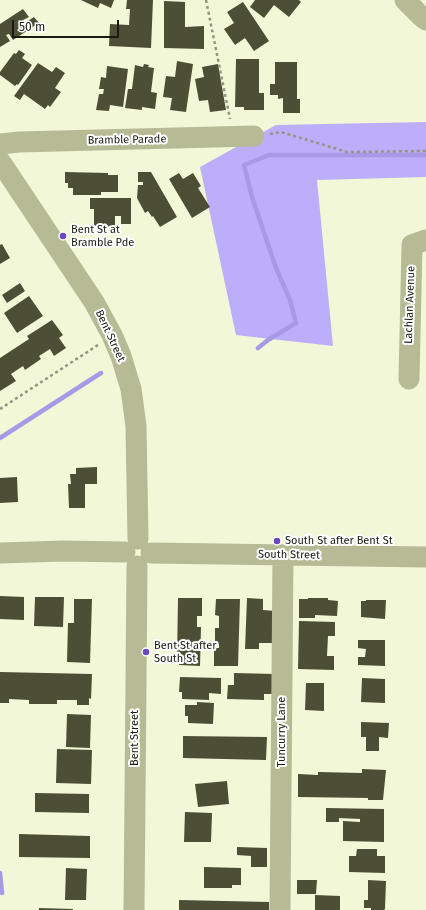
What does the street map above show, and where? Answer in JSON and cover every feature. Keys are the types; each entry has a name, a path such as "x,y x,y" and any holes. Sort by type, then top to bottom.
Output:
{"street":[{"path":"405,0 426,20"},
{"name":"Bramble Parade","path":"0,144 19,142 233,138 254,136"},
{"name":"Bent Street","path":"0,161 94,302 112,335 127,373 134,405 138,460 134,910"},
{"name":"Lachlan Avenue","path":"409,379 412,245 426,240"},
{"name":"South Street","path":"0,553 63,551 426,557"},
{"name":"Tuncurry Lane","path":"280,910 283,555"}],"path":[{"path":"206,0 233,138"},
{"path":"254,136 282,132 347,152 426,151"},
{"path":"0,409 112,335"}],"shaded area":[{"path":"426,122 426,177 317,180 333,346 236,335 200,167 276,125"}],"building":[{"path":"81,0 114,0 111,8 100,3 98,8"},
{"path":"127,0 153,0 151,48 109,46 110,24 129,25 130,9 126,9"},
{"path":"255,0 299,0 301,2 289,17 274,5 264,18 250,7"},
{"path":"164,1 185,2 185,27 204,26 204,49 164,48"},
{"path":"243,2 269,41 254,51 245,38 235,45 224,29 234,23 227,12"},
{"path":"23,9 29,17 23,20 25,23 34,17 39,23 13,40 9,34 6,35 10,41 0,47 0,24"},
{"path":"19,50 25,54 22,58 32,65 18,85 17,84 15,86 0,75 0,72 14,53 16,54"},
{"path":"236,59 259,59 259,93 264,93 264,110 244,110 244,107 235,107"},
{"path":"177,61 193,64 186,112 170,110 172,98 163,97 166,76 175,77"},
{"path":"275,62 297,62 297,99 300,99 300,113 283,113 283,98 278,99 278,95 270,95 270,84 275,84"},
{"path":"38,63 52,72 56,67 65,73 55,88 61,92 50,107 48,105 45,109 24,94 20,100 14,96"},
{"path":"144,64 149,65 148,67 154,68 151,92 157,93 155,109 142,107 142,110 125,108 128,89 132,89 135,65 143,67"},
{"path":"218,64 226,110 210,112 208,100 199,101 195,79 204,77 202,67"},
{"path":"107,66 128,69 123,107 110,105 109,111 96,110 99,94 103,94 104,89 99,89 101,77 106,78"},
{"path":"65,172 108,173 108,175 118,175 118,192 101,192 101,195 73,195 73,188 68,188 68,183 65,183"},
{"path":"138,172 151,172 177,217 160,227 148,211 145,213 137,198 138,185 143,185 143,182 138,182"},
{"path":"179,173 183,179 193,173 201,186 198,188 210,207 192,218 169,179"},
{"path":"90,198 131,198 131,224 121,224 121,216 115,216 115,227 94,226 94,209 90,209"},
{"path":"2,244 10,258 0,264 0,245"},
{"path":"20,283 25,291 7,303 2,295"},
{"path":"29,296 43,316 17,333 4,313"},
{"path":"52,320 63,335 59,338 66,348 54,356 50,349 39,356 41,359 25,370 23,366 11,374 16,381 0,391 0,358 29,339 27,336"},
{"path":"97,467 97,484 85,484 85,508 69,508 68,484 71,484 70,474 76,474 76,468"},
{"path":"17,477 18,502 0,503 0,478"},
{"path":"0,596 24,597 24,620 0,619"},
{"path":"35,597 64,597 63,627 34,626"},
{"path":"178,598 202,598 202,616 197,616 197,627 201,627 200,666 179,665 179,660 177,659"},
{"path":"247,598 263,599 263,610 276,611 275,643 259,643 259,649 245,649"},
{"path":"328,598 328,600 338,601 337,616 315,615 315,618 299,618 299,599"},
{"path":"74,599 92,599 90,663 67,662 68,623 74,623"},
{"path":"216,599 240,599 238,666 214,666 214,648 219,648 219,644 215,644 215,628 219,628 219,616 215,615"},
{"path":"386,600 385,619 361,617 361,601"},
{"path":"299,621 335,622 335,636 328,636 327,656 334,656 334,670 298,669"},
{"path":"358,640 385,640 385,666 358,665 358,657 365,657 366,649 358,648"},
{"path":"0,672 92,674 91,699 89,698 89,705 77,705 77,700 57,700 57,704 29,704 29,700 9,699 9,703 0,703"},
{"path":"234,673 275,674 275,694 264,694 264,700 227,699 228,685 234,685"},
{"path":"180,677 221,678 221,694 209,693 209,700 182,699 182,692 179,692"},
{"path":"362,678 385,679 385,703 361,702"},
{"path":"306,683 324,683 324,711 305,710"},
{"path":"197,702 214,703 213,724 188,723 188,716 185,716 185,705 197,705"},
{"path":"67,714 91,715 90,748 66,747"},
{"path":"361,722 389,723 388,738 379,737 379,751 366,751 366,737 361,737"},
{"path":"183,736 267,737 266,760 183,758"},
{"path":"57,749 92,750 91,784 56,783"},
{"path":"362,769 386,770 383,800 368,800 368,798 298,797 298,774 318,775 318,772 362,773"},
{"path":"227,781 229,804 198,807 195,784"},
{"path":"35,793 89,794 89,813 35,812"},
{"path":"326,808 384,809 384,842 343,841 343,821 360,822 360,819 339,818 339,822 326,822"},
{"path":"185,812 212,813 211,842 184,842"},
{"path":"19,834 90,836 90,858 19,857"},
{"path":"237,847 267,848 267,867 251,867 251,856 237,855"},
{"path":"357,849 377,849 377,856 385,856 385,873 349,872 349,856 356,856"},
{"path":"204,867 241,868 241,885 232,885 232,888 204,888"},
{"path":"66,868 87,869 86,900 65,900"},
{"path":"297,880 317,880 316,894 297,894"},
{"path":"368,880 386,881 384,910 371,910 371,908 364,908 364,900 368,900"},
{"path":"315,895 340,896 340,910 315,910"},
{"path":"179,900 269,902 269,910 179,910"},
{"path":"39,908 73,909 73,910 39,910"}],"waterway":[{"path":"258,348 296,323 290,300 276,268 252,197 244,165 269,155 426,155"},
{"path":"0,438 101,373"},
{"path":"0,873 2,893"}],"place":[{"name":"Bent St at Bramble Pde","path":"63,236"},
{"name":"South St after Bent St","path":"277,541"},
{"name":"Bent St after South St","path":"146,652"}]}
